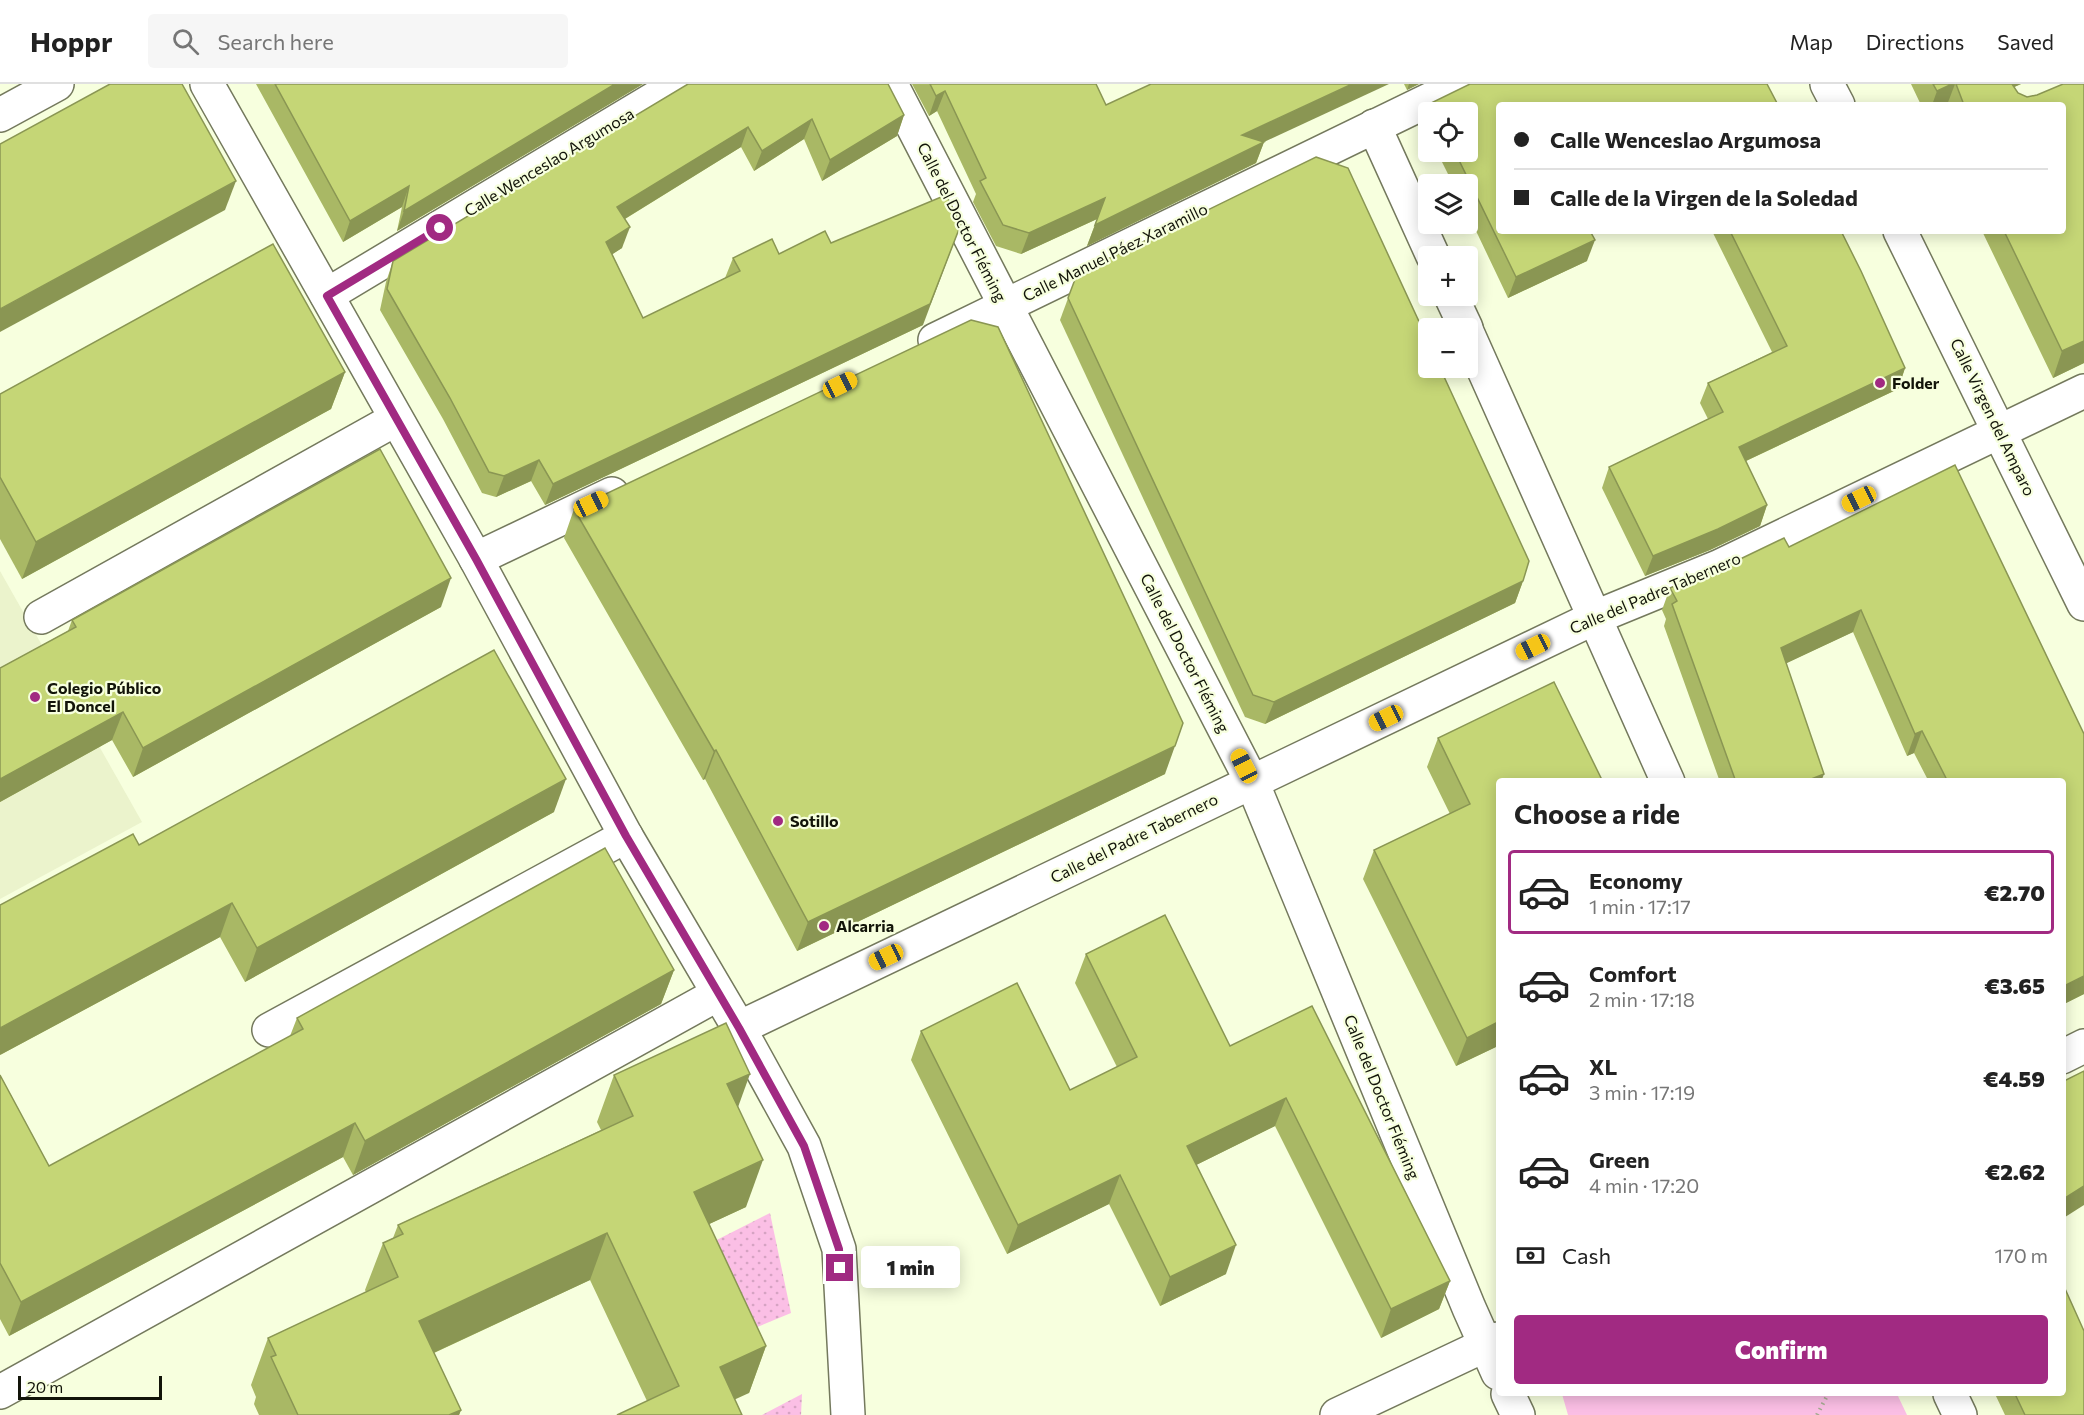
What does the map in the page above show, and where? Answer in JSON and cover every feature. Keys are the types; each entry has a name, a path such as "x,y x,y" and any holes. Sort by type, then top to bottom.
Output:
{"street":[{"path":"0,115 57,84"},
{"path":"207,84 476,559 626,836 739,1028 804,1146 839,1249 848,1415"},
{"name":"Calle Wenceslao Argumosa","path":"327,296 679,84"},
{"name":"Calle del Doctor Fléming","path":"891,84 1252,782 1494,1353"},
{"name":"Calle Manuel Páez Xaramillo","path":"910,351 1462,84"},
{"path":"1827,84 1836,102"},
{"path":"1374,126 1428,246"},
{"name":"Calle Virgen del Amparo","path":"1902,234 2084,604"},
{"path":"1478,356 1666,778"},
{"name":"Calle del Padre Tabernero","path":"739,1028 1596,617 1718,567 2084,391"},
{"path":"41,617 396,419"},
{"path":"476,559 635,483"},
{"path":"269,1030 626,836"},
{"path":"0,1392 718,994"},
{"path":"2066,1055 2084,1046"},
{"path":"1337,1415 1494,1353"},
{"path":"1509,1396 1518,1415"},
{"path":"1951,1396 1960,1415"}],"path":[{"path":"1817,1415 1827,1396"}],"shaded area":[{"name":"Colegio Público El Doncel","path":"0,571 142,822 0,899"},
{"path":"770,1213 791,1313 733,1337 693,1252"},
{"path":"802,1394 801,1415 762,1415"},
{"path":"1563,1396 1898,1396 1907,1415 1568,1415"}],"building":[{"path":"110,84 182,84 236,181 0,309 0,144"},
{"path":"275,84 615,84 404,211 409,186 350,221"},
{"path":"688,84 888,84 904,115 830,160 812,119 762,151 748,127 617,207 630,227 606,242 643,318 740,271 733,258 772,239 779,254 825,231 831,243 946,195 961,224 930,304 553,484 539,460 504,476 489,472 450,398 387,289 393,261"},
{"path":"930,84 1096,84 1106,105 1151,84 1352,84 1242,135 1264,142 1095,225 1105,198 1029,233 1003,225 980,181 986,178 945,91 936,96"},
{"path":"1470,84 1767,84 1776,102 1496,102 1496,234 1592,234 1595,240 1516,277 1478,199 1478,174 1466,174 1460,162 1478,162 1478,102 1433,102"},
{"path":"1933,84 1952,84 1937,91"},
{"path":"1956,84 2012,84 2018,93 2027,97 2063,84 2084,84 2084,341 2062,351 2005,234 2066,234 2066,102 1963,102"},
{"path":"1316,157 1348,168 1418,319 1418,378 1445,378 1529,561 1523,581 1274,702 1253,695 1068,298 1077,274"},
{"path":"1731,234 1842,234 1905,368 1739,447 1767,505 1718,529 1653,556 1609,467 1723,412 1708,383 1787,346"},
{"path":"273,244 345,372 36,542 0,477 0,394"},
{"path":"971,320 998,327 1183,723 1175,746 808,922 716,750 714,751 574,509"},
{"path":"380,449 451,578 143,748 123,712 0,779 0,668 76,627 72,620"},
{"path":"1955,465 2084,734 2084,976 2066,985 2066,778 1946,778 1922,731 1915,734 1861,610 1781,648 1824,774 1814,778 1735,778 1672,604 1677,601 1670,588 1734,562 1784,538 1789,547"},
{"path":"494,650 566,779 257,948 232,903 0,1028 0,905 133,834 139,845"},
{"path":"1554,682 1601,778 1496,778 1496,1023 1467,1038 1374,850 1470,804 1438,738"},
{"path":"605,848 674,970 365,1141 355,1123 21,1302 0,1263 0,1075 49,1166 303,1029 297,1018"},
{"path":"1165,915 1230,1046 1312,1006 1450,1281 1391,1309 1286,1098 1187,1146 1236,1245 1170,1277 1120,1175 1018,1225 921,1031 1017,983 1070,1090 1137,1057 1086,954"},
{"path":"726,1023 750,1074 727,1084 763,1160 694,1192 766,1346 720,1367 742,1415 617,1415 679,1386 607,1233 419,1321 461,1410 449,1415 298,1415 271,1357 276,1355 268,1338 398,1277 383,1243 403,1234 398,1225 633,1116 614,1075"},
{"path":"2084,1071 2084,1186 2066,1197 2066,1080"},
{"path":"2066,1291 2084,1331 2084,1415 2025,1415 2016,1396 2066,1396"}],"place":[{"name":"Folder","path":"1880,383"},
{"name":"Colegio Público El Doncel","path":"35,697"},
{"name":"Sotillo","path":"778,821"},
{"name":"Alcarria","path":"824,926"}],"route":[{"path":"440,228 327,296 476,559 626,836 739,1028 804,1146 839,1249 840,1268"}]}
